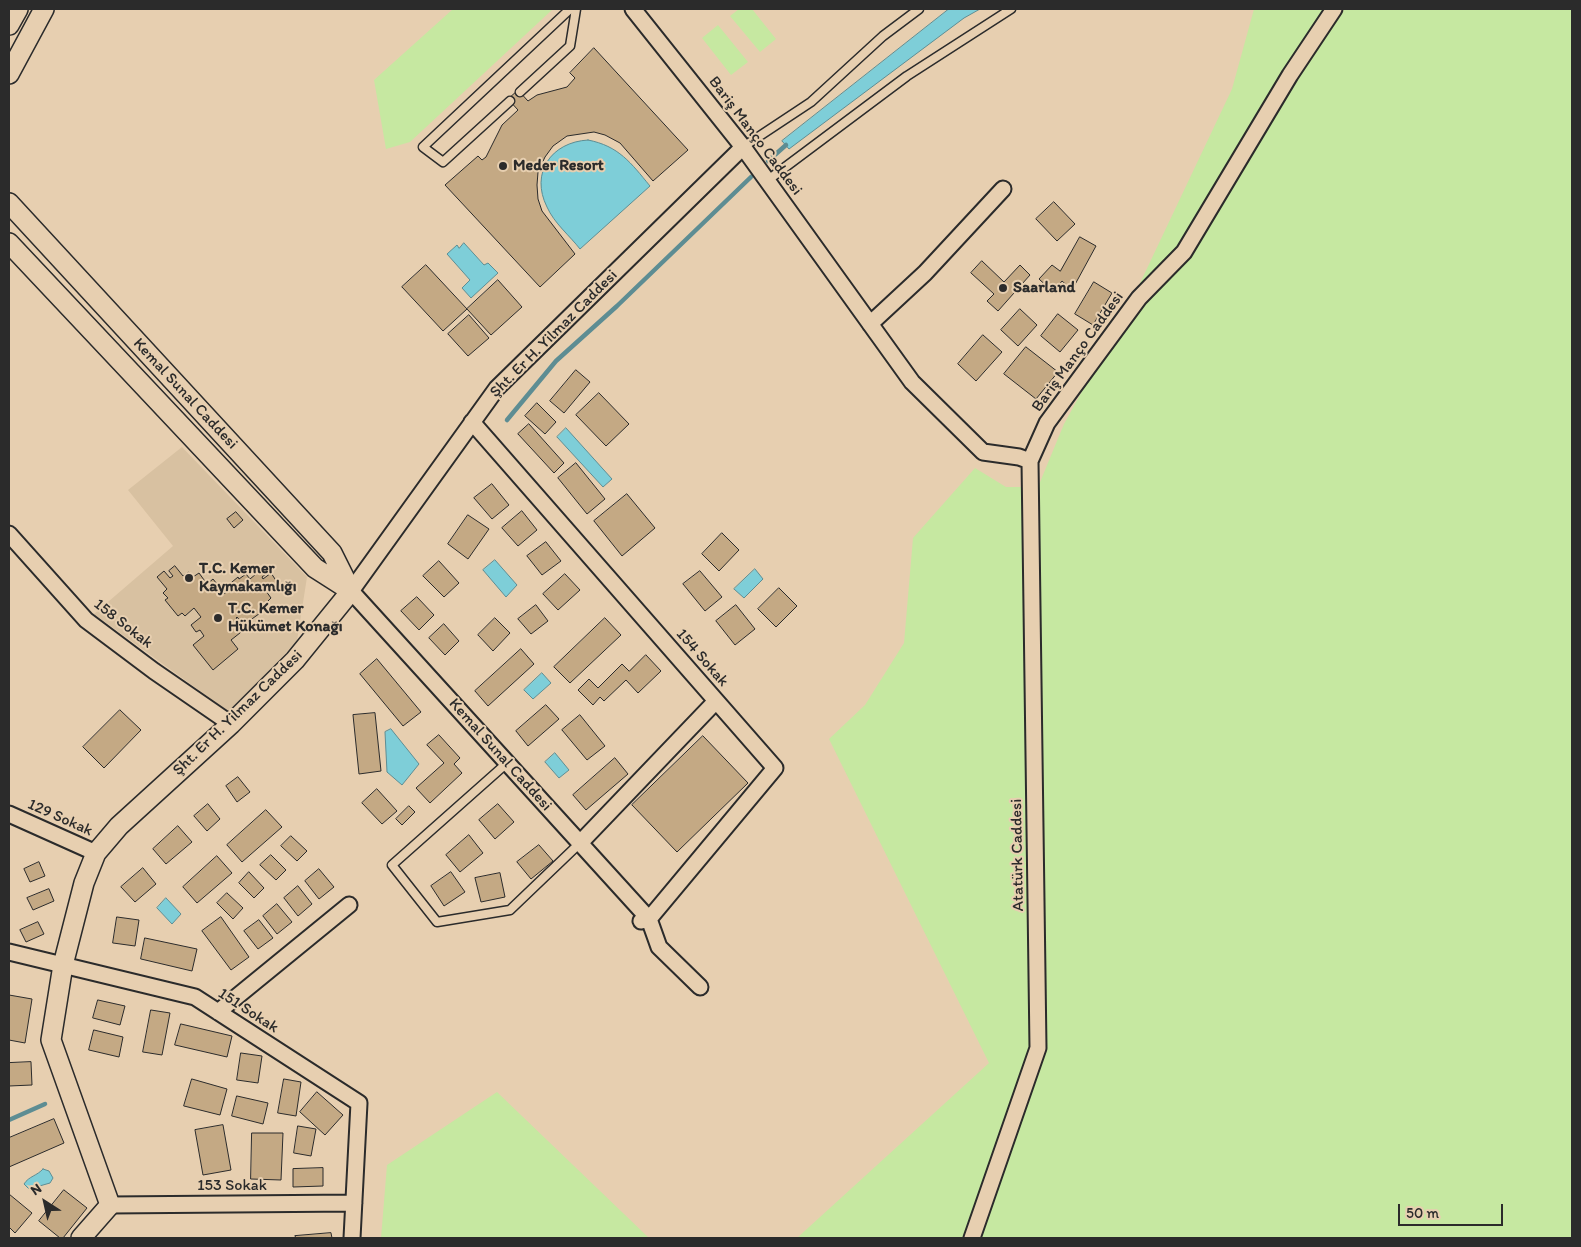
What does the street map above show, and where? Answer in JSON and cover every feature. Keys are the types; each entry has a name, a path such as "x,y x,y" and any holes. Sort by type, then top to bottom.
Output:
{"street":[{"path":"9,25 18,9"},
{"path":"9,74 44,9"},
{"name":"Bariş Manço Caddesi","path":"633,9 768,180 912,382 983,452 1018,457 1030,461 1047,423 1104,345 1139,298 1184,252 1290,75 1334,9"},
{"name":"Şht. Er H. Yilmaz Caddesi","path":"110,1205 51,1040 63,965 84,883 96,853 119,826 231,724 295,660 351,591 497,388 743,147"},
{"path":"870,324 925,273 1003,189"},
{"name":"Kemal Sunal Caddesi","path":"9,203 332,553 351,591"},
{"name":"Kemal Sunal Caddesi","path":"9,243 315,568 351,591 580,843 645,920"},
{"name":"154 Sokak","path":"472,422 775,768 645,920"},
{"name":"Atatürk Caddesi","path":"972,1238 1038,1048 1030,461"},
{"path":"262,512 280,497"},
{"name":"158 Sokak","path":"9,534 86,620 154,671 231,724"},
{"path":"580,843 716,701"},
{"name":"129 Sokak","path":"9,814 96,853"},
{"path":"218,1012 349,905"},
{"path":"645,920 659,947 700,987"},
{"name":"151 Sokak","path":"9,952 195,998 359,1103 354,1203"},
{"path":"352,1238 354,1203"},
{"name":"153 Sokak","path":"110,1205 354,1203"},
{"path":"81,1238 110,1205"}],"lane":[{"path":"510,101 443,162 423,147 570,9"},
{"path":"520,92 570,46 576,9"},
{"path":"743,147 811,102 883,36 919,9"},
{"path":"768,180 906,76 1011,9"},
{"path":"507,763 392,865 437,922 510,910 580,843"}],"shaded area":[{"path":"182,447 307,577 297,641 229,712 94,614 173,546 128,490"}],"green space":[{"path":"453,9 553,9 410,142 386,149 374,80"},
{"path":"739,9 752,9 776,39 760,52 730,16"},
{"path":"1254,9 1572,9 1572,1238 797,1238 989,1063 829,739 865,705 904,643 913,538 975,468 1006,487 1038,487 1064,424 1132,300 1232,89"},
{"path":"718,25 748,62 731,75 702,38"},
{"path":"497,1092 649,1238 381,1238 387,1165"}],"water":[{"path":"949,9 980,9 964,18 789,149 782,141"},
{"path":"588,140 608,146 616,151 630,163 650,186 580,249 550,213 542,194 541,182 547,162 554,153 575,142"},
{"path":"464,243 484,265 488,263 498,273 471,298 462,288 470,280 447,254 457,245 459,248"},
{"path":"566,428 612,479 603,487 557,437"},
{"path":"495,560 517,585 506,597 483,570"},
{"path":"755,569 763,579 744,598 734,589"},
{"path":"542,673 551,683 533,699 524,690"},
{"path":"391,729 419,764 402,785 387,772 385,732"},
{"path":"555,753 569,770 559,778 545,762"},
{"path":"166,898 181,914 172,924 157,908"},
{"path":"43,1169 49,1171 53,1178 50,1183 29,1189 24,1184"}],"building":[{"name":"Meder Resort","path":"594,48 688,150 653,181 620,143 605,135 594,132 567,136 553,146 538,172 538,199 542,211 575,254 540,287 445,185 478,156 482,160 486,157 502,125 518,110 508,99 518,90 528,101 537,95 567,87 575,78 570,73"},
{"path":"1054,202 1075,224 1057,241 1036,219"},
{"path":"1080,237 1096,246 1072,290 1062,281 1053,292 1039,279 1052,265 1060,271"},
{"name":"Saarland","path":"982,261 1004,282 1020,265 1030,275 998,311 987,301 994,294 971,273"},
{"path":"426,265 467,309 443,331 402,287"},
{"path":"498,280 522,307 491,335 467,309"},
{"path":"1094,282 1112,293 1093,325 1075,314"},
{"path":"1020,309 1037,325 1018,346 1001,330"},
{"path":"1058,314 1078,330 1060,352 1041,336"},
{"path":"469,315 489,338 468,356 448,334"},
{"path":"983,335 1002,352 976,381 958,364"},
{"path":"1026,347 1058,372 1036,399 1004,374"},
{"path":"576,370 590,382 564,413 550,401"},
{"path":"599,393 629,424 606,446 576,415"},
{"path":"537,403 556,422 545,434 525,416"},
{"path":"529,424 564,463 554,473 518,434"},
{"path":"576,463 605,499 587,514 558,478"},
{"path":"492,484 509,505 492,519 474,498"},
{"path":"627,494 655,528 622,556 594,521"},
{"path":"522,511 537,530 518,546 502,528"},
{"path":"236,512 243,520 234,528 227,519"},
{"path":"468,515 489,529 468,559 448,544"},
{"path":"722,533 739,550 719,571 702,554"},
{"path":"546,542 561,561 542,575 527,556"},
{"path":"439,561 459,583 444,597 423,576"},
{"name":"T.C. Kemer Hükümet Konağı","path":"175,566 183,576 189,572 193,577 199,573 207,584 213,579 221,589 217,592 220,597 229,590 226,587 238,577 239,579 246,574 250,579 262,569 266,574 262,577 263,579 271,573 277,582 266,591 271,598 267,602 270,606 249,621 247,619 242,623 236,618 245,629 231,640 238,649 213,670 193,645 204,636 200,630 196,632 191,625 201,617 194,608 185,616 182,613 178,616 165,600 168,598 163,593 167,589 157,577 164,571 170,578 173,576 169,571"},
{"path":"700,571 722,597 705,611 683,584"},
{"path":"565,574 580,590 558,610 543,594"},
{"path":"779,588 797,606 776,627 758,609"},
{"path":"417,597 434,615 419,630 401,611"},
{"path":"536,605 548,621 531,634 518,619"},
{"path":"736,605 755,629 735,645 716,621"},
{"path":"495,618 510,633 493,651 478,635"},
{"path":"605,618 621,635 570,683 554,667"},
{"path":"444,624 459,641 445,655 429,638"},
{"path":"521,649 534,664 488,706 475,691"},
{"path":"646,655 661,671 638,693 626,680 604,701 600,697 593,705 578,690 589,679 598,688 622,664 629,671"},
{"path":"377,659 421,712 403,726 360,674"},
{"path":"546,705 559,719 528,746 516,731"},
{"path":"120,710 141,730 104,768 83,747"},
{"path":"375,713 381,771 359,774 353,715"},
{"path":"580,715 605,746 587,760 562,730"},
{"path":"439,735 460,758 454,764 462,773 430,803 416,788 444,763 427,745"},
{"path":"703,736 748,783 677,852 632,805"},
{"path":"615,758 628,774 586,810 573,795"},
{"path":"238,777 250,792 237,802 226,786"},
{"path":"377,789 397,811 382,824 362,803"},
{"path":"208,804 220,819 207,831 194,816"},
{"path":"498,804 514,822 495,839 479,820"},
{"path":"409,806 415,812 402,825 396,819"},
{"path":"266,810 282,827 242,862 227,845"},
{"path":"178,826 192,842 166,864 153,849"},
{"path":"469,835 483,853 460,872 446,855"},
{"path":"291,836 307,851 297,861 281,846"},
{"path":"539,845 553,861 531,879 517,862"},
{"path":"271,855 286,870 276,880 260,865"},
{"path":"217,856 232,873 197,903 183,887"},
{"path":"39,862 45,876 30,882 24,869"},
{"path":"143,868 156,884 135,902 121,887"},
{"path":"319,869 334,887 319,899 305,881"},
{"path":"249,872 264,888 254,898 239,883"},
{"path":"451,872 465,892 444,906 431,886"},
{"path":"500,873 505,897 481,902 475,878"},
{"path":"298,886 312,904 298,916 284,898"},
{"path":"49,889 54,901 33,910 27,898"},
{"path":"227,893 243,908 233,919 217,903"},
{"path":"277,904 292,922 277,934 263,916"},
{"path":"117,917 139,920 135,946 113,943"},
{"path":"221,917 249,957 231,970 202,931"},
{"path":"259,920 273,938 258,949 244,931"},
{"path":"38,922 44,934 26,942 20,930"},
{"path":"145,938 197,949 192,971 141,959"},
{"path":"9,995 32,999 25,1043 9,1040"},
{"path":"98,1000 125,1006 120,1025 93,1018"},
{"path":"151,1010 170,1013 162,1055 143,1052"},
{"path":"181,1024 232,1036 227,1057 175,1045"},
{"path":"94,1030 123,1037 119,1057 89,1050"},
{"path":"241,1053 262,1056 258,1083 237,1080"},
{"path":"31,1062 32,1085 9,1086 9,1063"},
{"path":"192,1079 227,1089 220,1115 184,1106"},
{"path":"284,1079 301,1082 296,1116 278,1113"},
{"path":"317,1092 343,1115 325,1135 300,1112"},
{"path":"237,1096 268,1103 263,1124 232,1116"},
{"path":"54,1119 64,1143 9,1167 9,1138"},
{"path":"223,1125 231,1170 203,1175 195,1130"},
{"path":"298,1126 316,1129 311,1156 294,1153"},
{"path":"252,1133 283,1133 281,1180 251,1179"},
{"path":"323,1168 323,1186 293,1187 293,1169"},
{"path":"64,1190 87,1208 63,1238 60,1238 39,1221"},
{"path":"9,1194 32,1213 15,1233 9,1227"},
{"path":"331,1233 332,1238 296,1238 295,1236"}],"waterway":[{"path":"768,161 786,145"},
{"path":"507,420 556,361 617,306 751,177"},
{"path":"9,1120 45,1104"}],"place":[{"name":"Meder Resort","path":"503,166"},
{"name":"Saarland","path":"1003,288"},
{"name":"T.C. Kemer Kaymakamlığı","path":"189,578"},
{"name":"T.C. Kemer Hükümet Konağı","path":"218,618"}]}
